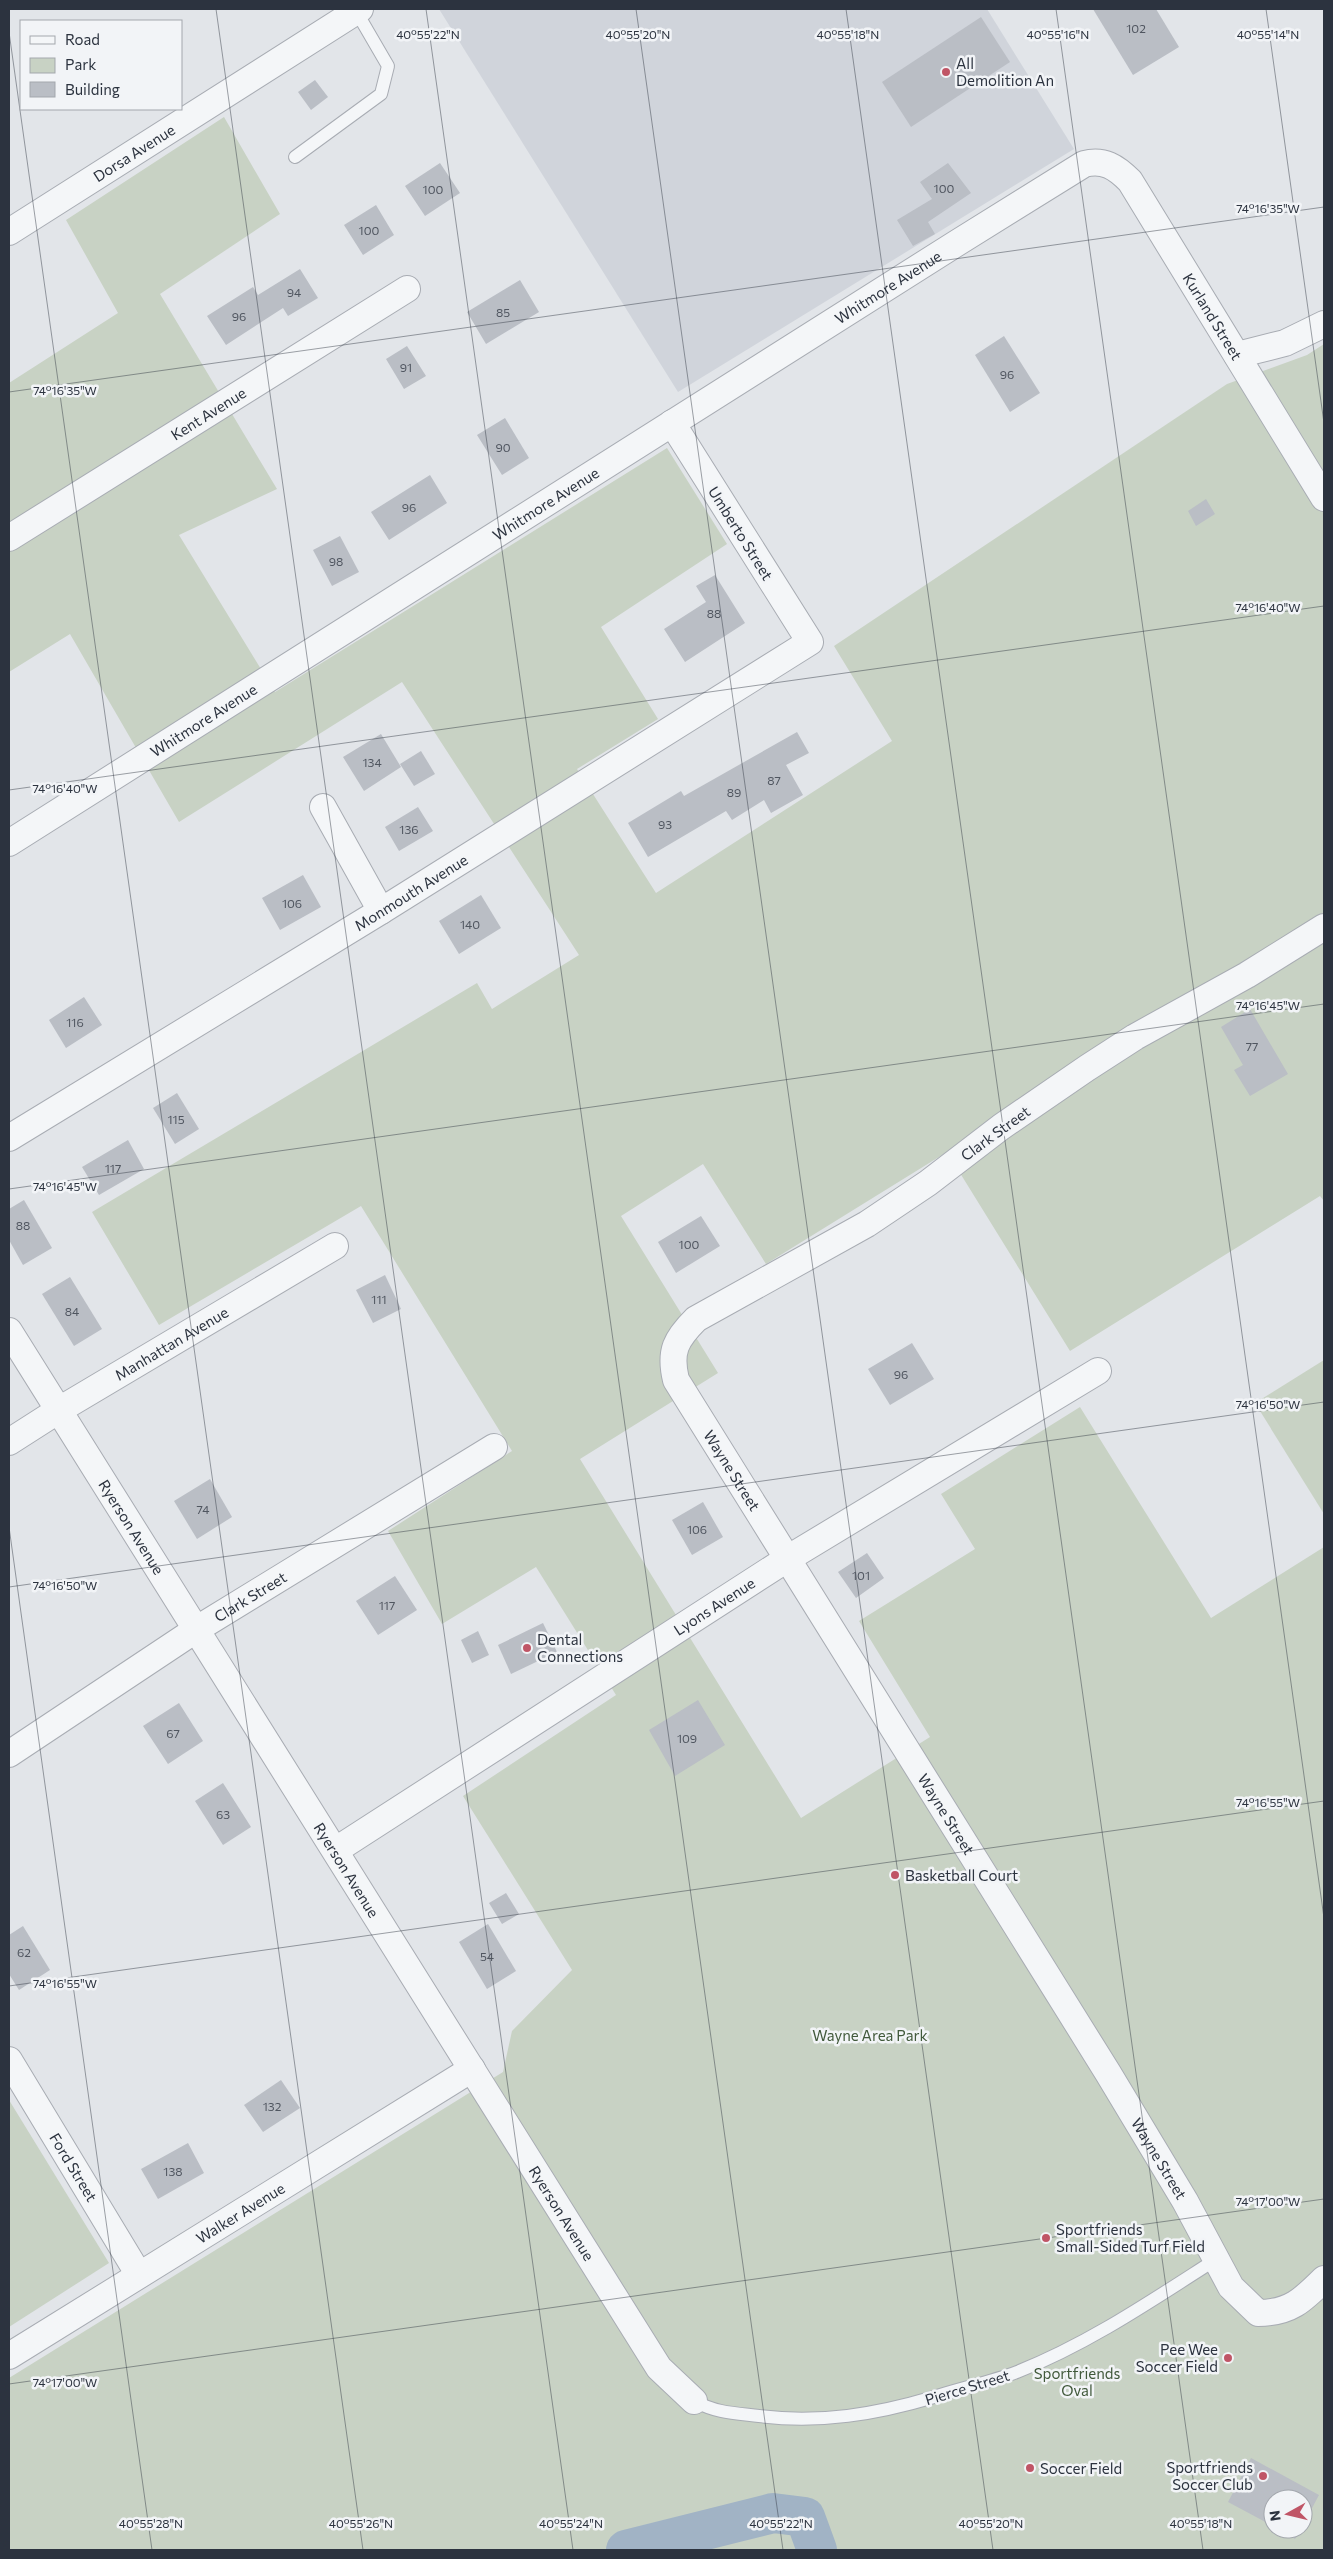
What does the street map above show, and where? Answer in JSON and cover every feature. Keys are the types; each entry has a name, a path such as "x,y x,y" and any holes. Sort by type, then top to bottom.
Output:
{"street":[{"name":"Dorsa Avenue","path":"9,232 358,10"},
{"name":"Kurland Street","path":"1084,164 1095,161 1109,164 1130,181 1324,498"},
{"name":"Whitmore Avenue","path":"9,843 1084,164"},
{"name":"Kent Avenue","path":"9,538 407,289"},
{"path":"1237,356 1285,343 1324,324"},
{"name":"Umberto Street","path":"672,423 810,642"},
{"name":"Monmouth Avenue","path":"9,1138 381,911 810,642"},
{"path":"323,807 381,911"},
{"name":"Clark Street","path":"674,1348 683,1332 696,1319 868,1224 928,1183 1001,1127 1095,1063 1135,1037 1247,975 1324,926"},
{"name":"Manhattan Avenue","path":"9,1442 58,1410 336,1246"},
{"name":"Ryerson Avenue","path":"9,1331 659,2368 694,2401"},
{"name":"Wayne Street","path":"674,1348 672,1364 676,1380 1108,2073 1185,2201 1231,2287 1258,2313 1274,2313 1289,2309 1306,2297 1324,2279"},
{"name":"Lyons Avenue","path":"336,1850 787,1559 1098,1371"},
{"name":"Clark Street","path":"9,1754 197,1629 494,1447"},
{"name":"Ford Street","path":"9,2060 138,2275"},
{"name":"Walker Avenue","path":"9,2356 472,2068"}],"lane":[{"path":"295,157 381,94 388,66 358,10"},
{"name":"Pierce Street","path":"694,2401 711,2410 777,2419 831,2419 906,2405 1016,2372 1055,2355 1115,2323 1215,2260"}],"shaded area":[{"path":"439,9 987,9 1074,149 678,392"}],"green space":[{"path":"224,117 280,214 160,294 277,489 179,535 275,692 667,448 727,544 601,627 658,719 577,769 656,893 892,741 834,646 1227,384 1307,355 1324,344 1324,1201 1320,1196 1070,1351 947,1152 766,1264 703,1164 621,1216 718,1373 580,1459 801,1818 930,1737 859,1621 975,1549 941,1494 1080,1407 1211,1618 1324,1547 1324,2550 9,2550 9,2378 503,2072 512,2031 572,1970 463,1796 616,1695 536,1567 442,1624 388,1531 512,1451 361,1206 159,1325 92,1212 477,983 492,1009 579,955 402,682 179,822 70,634 9,672 9,383 118,313 66,220"},
{"path":"1324,1360 1324,1514 1255,1403"},
{"path":"9,2100 109,2263 9,2327"}],"building":[{"path":"1093,9 1156,9 1179,47 1133,75"},
{"name":"All Demolition An","path":"981,17 1010,62 911,127 882,82"},
{"path":"315,80 328,97 311,110 298,92"},
{"path":"440,163 460,193 425,216 405,186"},
{"path":"948,163 971,193 928,222 935,234 913,246 897,220 932,199 920,182"},
{"path":"376,205 394,235 363,255 344,225"},
{"path":"300,269 318,298 288,316 283,308 226,345 207,316 253,287 258,295"},
{"path":"520,280 539,312 486,344 467,312"},
{"path":"1004,336 1040,393 1010,412 975,355"},
{"path":"407,346 426,376 404,389 386,359"},
{"path":"505,418 529,458 502,475 477,435"},
{"path":"430,475 447,503 389,540 371,512"},
{"path":"1206,499 1215,514 1196,526 1188,511"},
{"path":"340,536 359,572 332,586 313,550"},
{"path":"715,575 745,623 685,662 664,629 706,602 696,586"},
{"path":"797,732 809,753 786,765 803,795 771,813 764,800 732,820 726,811 648,857 628,823 681,791 684,796"},
{"path":"381,734 401,767 364,791 343,757"},
{"path":"421,751 435,774 414,786 400,764"},
{"path":"418,807 433,831 399,851 385,827"},
{"path":"303,875 321,907 280,930 262,898"},
{"path":"481,895 501,928 459,954 439,921"},
{"path":"84,997 102,1025 66,1048 49,1020"},
{"path":"1250,1009 1288,1074 1250,1096 1234,1070 1243,1065 1221,1027"},
{"path":"177,1093 199,1129 175,1144 153,1108"},
{"path":"128,1140 144,1169 99,1195 82,1167"},
{"path":"24,1200 52,1248 23,1265 9,1240 9,1209"},
{"path":"701,1216 720,1246 676,1273 658,1242"},
{"path":"385,1275 401,1309 373,1323 356,1290"},
{"path":"70,1277 102,1329 74,1346 42,1294"},
{"path":"912,1343 934,1379 890,1405 868,1369"},
{"path":"210,1479 232,1517 197,1539 174,1501"},
{"path":"703,1502 723,1537 692,1555 672,1520"},
{"path":"867,1553 884,1578 856,1598 838,1572"},
{"path":"395,1576 417,1610 378,1635 356,1601"},
{"name":"Dental Connections","path":"543,1623 557,1652 511,1674 498,1645"},
{"path":"478,1631 489,1655 472,1663 461,1640"},
{"path":"698,1700 725,1745 675,1776 649,1730"},
{"path":"179,1703 203,1741 168,1764 143,1726"},
{"path":"223,1783 251,1827 223,1845 195,1801"},
{"path":"506,1893 519,1914 502,1924 489,1903"},
{"path":"488,1924 516,1971 487,1989 459,1942"},
{"path":"23,1926 50,1970 19,1990 9,1974 9,1935"},
{"path":"281,2080 300,2108 263,2132 244,2105"},
{"path":"188,2143 204,2173 158,2199 141,2169"},
{"name":"Sportfriends Soccer Club","path":"1251,2458 1308,2489 1263,2489 1263,2521 1228,2502"},
{"name":"Sportfriends Soccer Club","path":"1313,2492 1319,2495 1313,2506"}],"waterway":[{"path":"626,2550 773,2513 805,2517 817,2550"}],"place":[{"name":"All Demolition An","path":"946,72"},
{"name":"Dental Connections","path":"527,1648"},
{"name":"Basketball Court","path":"895,1875"},
{"name":"Sportfriends Small-Sided Turf Field","path":"1046,2238"},
{"name":"Pee Wee Soccer Field","path":"1228,2358"},
{"name":"Soccer Field","path":"1030,2468"},
{"name":"Sportfriends Soccer Club","path":"1263,2476"}],"park label":[{"name":"Wayne Area Park","path":"870,2035"},
{"name":"Sportfriends Oval","path":"1077,2382"}]}
